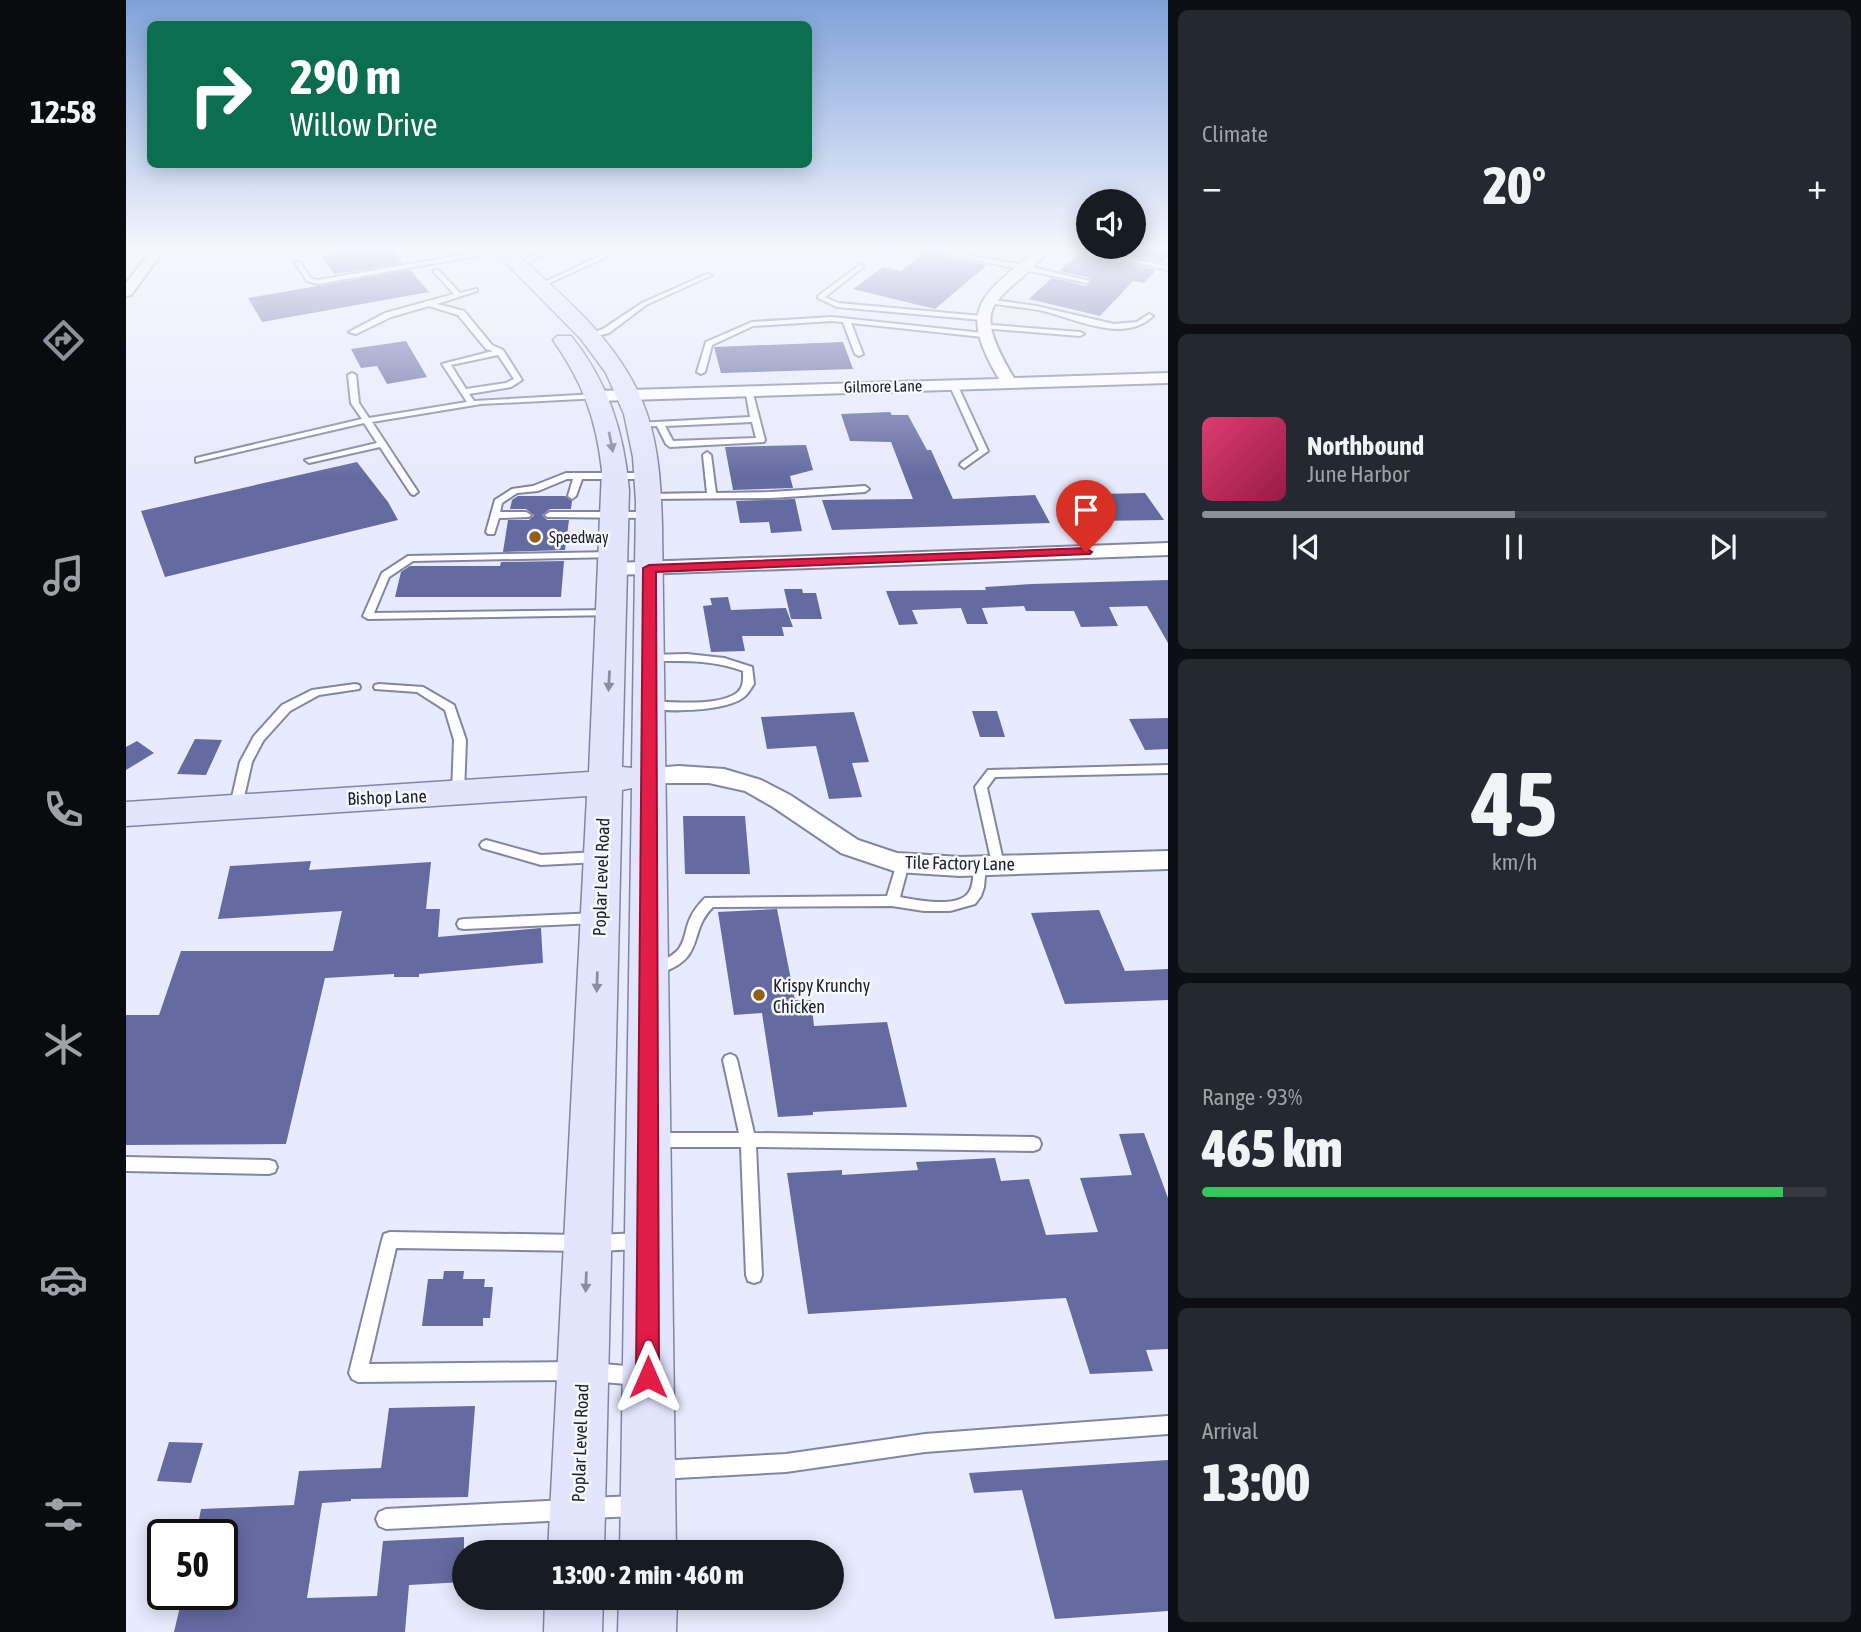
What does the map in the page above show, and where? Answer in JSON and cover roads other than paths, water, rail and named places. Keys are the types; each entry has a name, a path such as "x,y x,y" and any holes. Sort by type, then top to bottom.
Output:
{"main road":[{"name":"Poplar Level Road","path":"552,326 568,345 597,396 608,427 616,478 576,1540"},
{"path":"578,326 628,394 637,425 648,496 648,1540"},
{"name":"Bishop Lane","path":"126,814 567,787 648,775"},
{"path":"573,1632 574,1610"},
{"path":"648,1610 648,1632"}],"street":[{"path":"982,326 1009,382"},
{"name":"Gilmore Lane","path":"597,396 1168,378"},
{"path":"614,562 649,568 1168,549"},
{"name":"Tile Factory Lane","path":"648,775 686,773 716,776 753,785 847,847 883,860 929,866 1168,860"}],"lane":[{"path":"353,332 365,326"},
{"path":"465,392 508,385 518,380 500,352 489,347 472,326"},
{"path":"588,336 613,326"},
{"path":"701,372 709,344 747,326"},
{"path":"848,326 859,354"},
{"path":"984,326 1080,334"},
{"path":"1112,326 1132,326"},
{"path":"472,404 446,364 500,352"},
{"path":"352,375 355,403 414,492"},
{"path":"953,384 984,450 964,466"},
{"path":"660,424 670,444 761,440 748,390"},
{"path":"199,460 366,421 472,404 597,396"},
{"path":"637,425 754,419"},
{"path":"309,460 382,444"},
{"path":"706,455 712,496"},
{"path":"491,532 498,502 514,491 525,493 566,475 616,478 648,496 865,489"},
{"path":"572,496 578,476"},
{"path":"546,496 547,484"},
{"path":"550,515 568,511 616,515 648,496"},
{"path":"495,515 523,512"},
{"path":"612,612 368,615 385,575 411,558 614,562"},
{"path":"648,705 720,704 743,696 751,679 748,669 724,660 649,658"},
{"path":"236,806 246,762 258,739 286,708 316,692 355,687"},
{"path":"379,687 418,689 450,708 460,740 458,793"},
{"path":"648,971 670,965 683,955 691,942 701,909 710,902 892,901 954,906 968,902 989,865 981,787 992,773 1168,769"},
{"path":"486,845 541,860 602,857"},
{"path":"892,901 903,863"},
{"path":"464,924 600,918"},
{"path":"730,1060 748,1140 754,1275"},
{"path":"648,1140 1033,1144"},
{"path":"126,1164 269,1167"},
{"path":"648,1241 587,1243 390,1240 359,1373 582,1371 648,1377"},
{"path":"386,1520 577,1509 648,1488 786,1463 925,1443 1168,1425"}],"place":[{"name":"Speedway","path":"535,537"},
{"name":"Krispy Krunchy Chicken","path":"759,995"}]}
